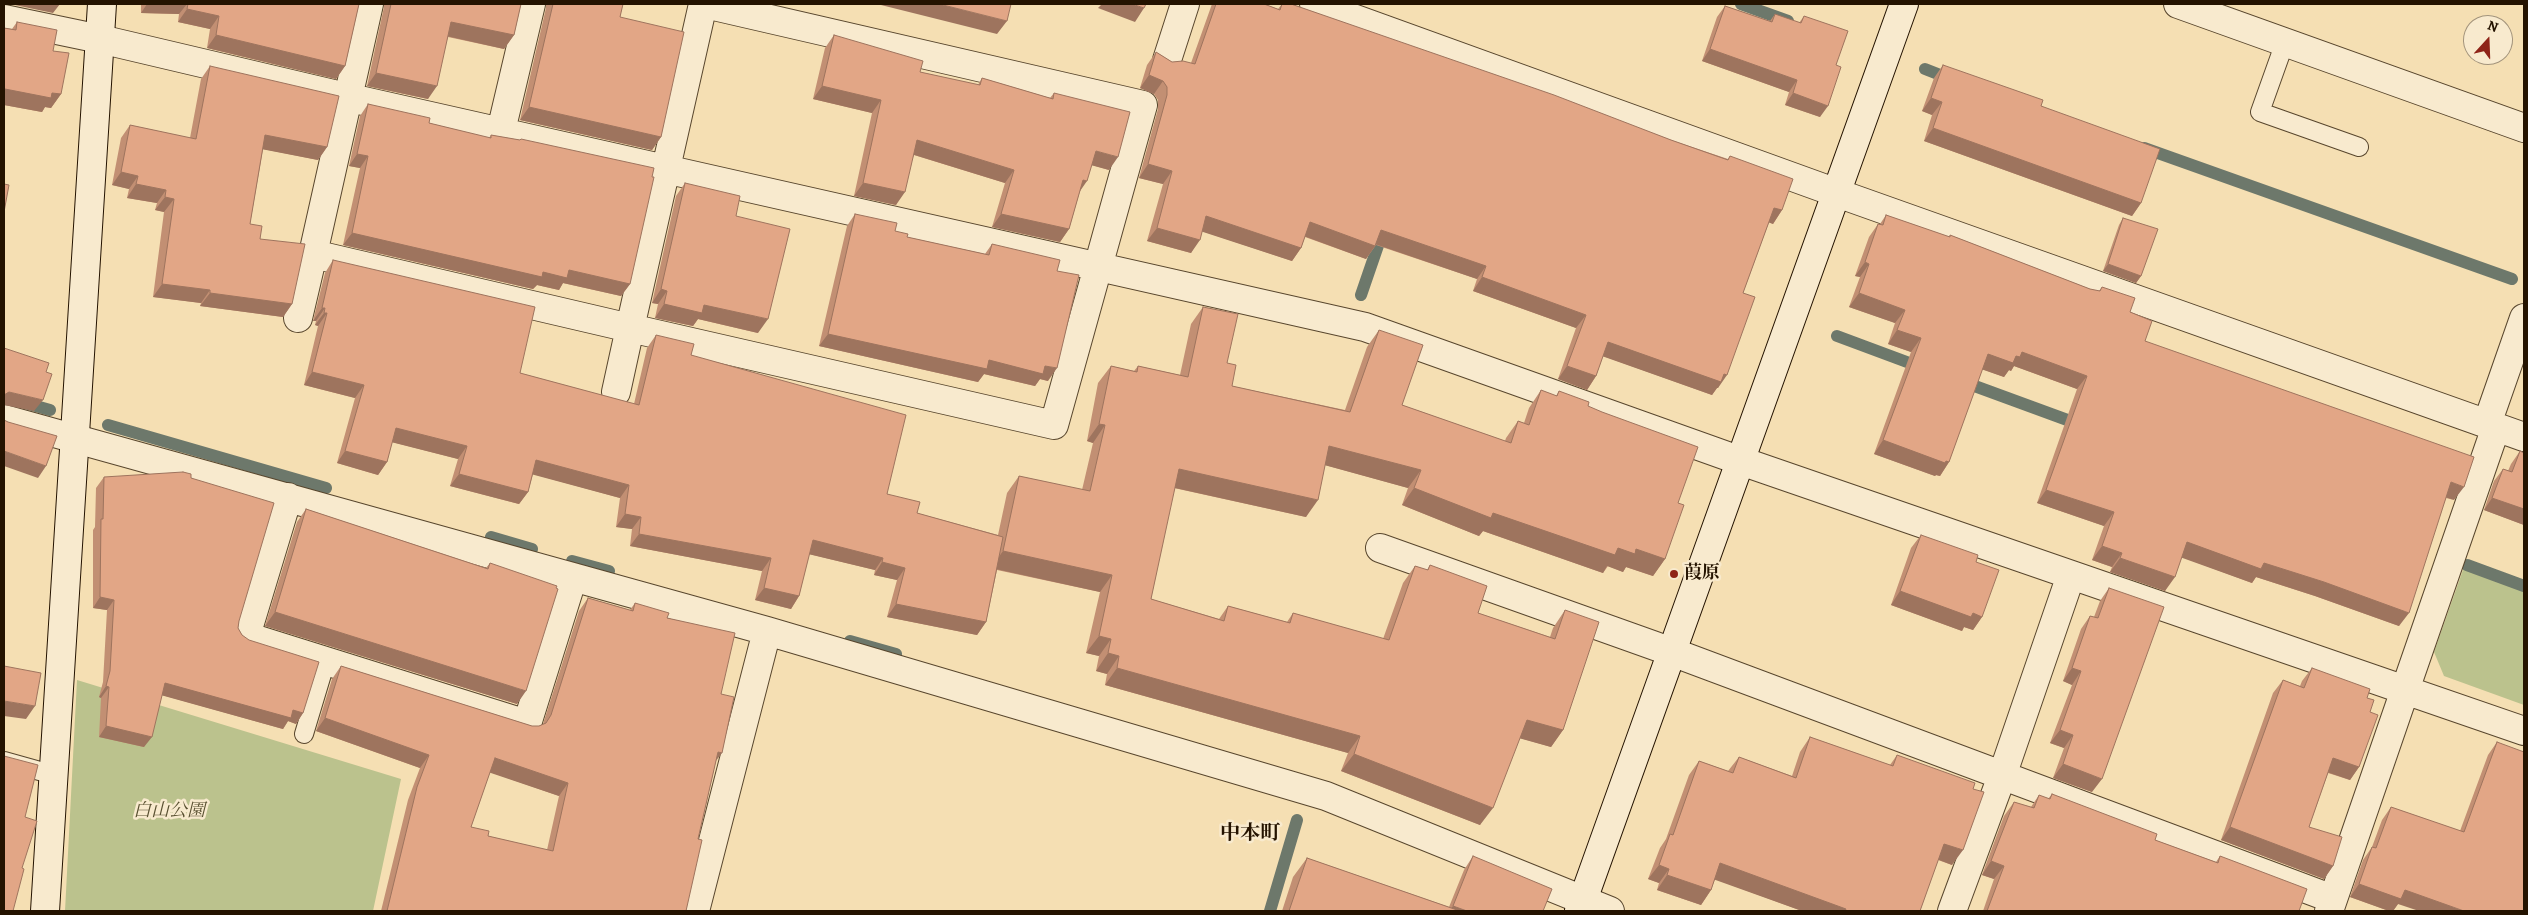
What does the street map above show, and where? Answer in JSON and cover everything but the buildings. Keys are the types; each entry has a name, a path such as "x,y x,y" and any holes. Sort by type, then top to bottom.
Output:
{"street":[{"path":"45,911 102,4"},
{"path":"298,318 346,97 369,4"},
{"path":"501,131 531,4"},
{"path":"313,254 630,328 1054,425 1144,105 704,4 666,168 630,328 616,392"},
{"path":"1167,60 1186,4"},
{"path":"1314,4 1837,193 2524,437"},
{"path":"1581,906 1904,4"},
{"path":"2178,4 2524,128"},
{"path":"4,19 100,39 346,97 1364,327 1741,461 2524,731"},
{"path":"1380,548 1672,652 2002,776 2331,905 2405,690 2492,425 2524,318"},
{"path":"4,419 767,631 1326,796 1581,906 1610,911"},
{"path":"288,497 246,636 527,724 573,577"},
{"path":"1952,911 2002,776 2071,575"},
{"path":"695,911 767,631"}],"lane":[{"path":"2285,42 2260,112 2359,147"},
{"path":"304,734 326,661"},
{"path":"4,761 54,774"}],"green space":[{"path":"2464,567 2524,589 2524,705 2444,676 2434,652"},
{"name":"白山公園","path":"77,680 401,779 373,911 65,911"}],"waterway":[{"path":"1741,4 1788,21"},
{"path":"1925,69 1953,80"},
{"path":"2144,148 2512,279"},
{"path":"1361,295 1383,231"},
{"path":"1837,336 1923,368"},
{"path":"1961,381 2081,425"},
{"path":"4,397 50,410"},
{"path":"108,425 326,488"},
{"path":"491,537 532,549"},
{"path":"572,561 609,571"},
{"path":"2467,565 2524,586"},
{"path":"850,641 896,654"},
{"path":"1270,911 1297,820"}],"place":[{"name":"葭原","path":"1674,574"}],"district":[{"name":"中本町","path":"1250,834"}]}
